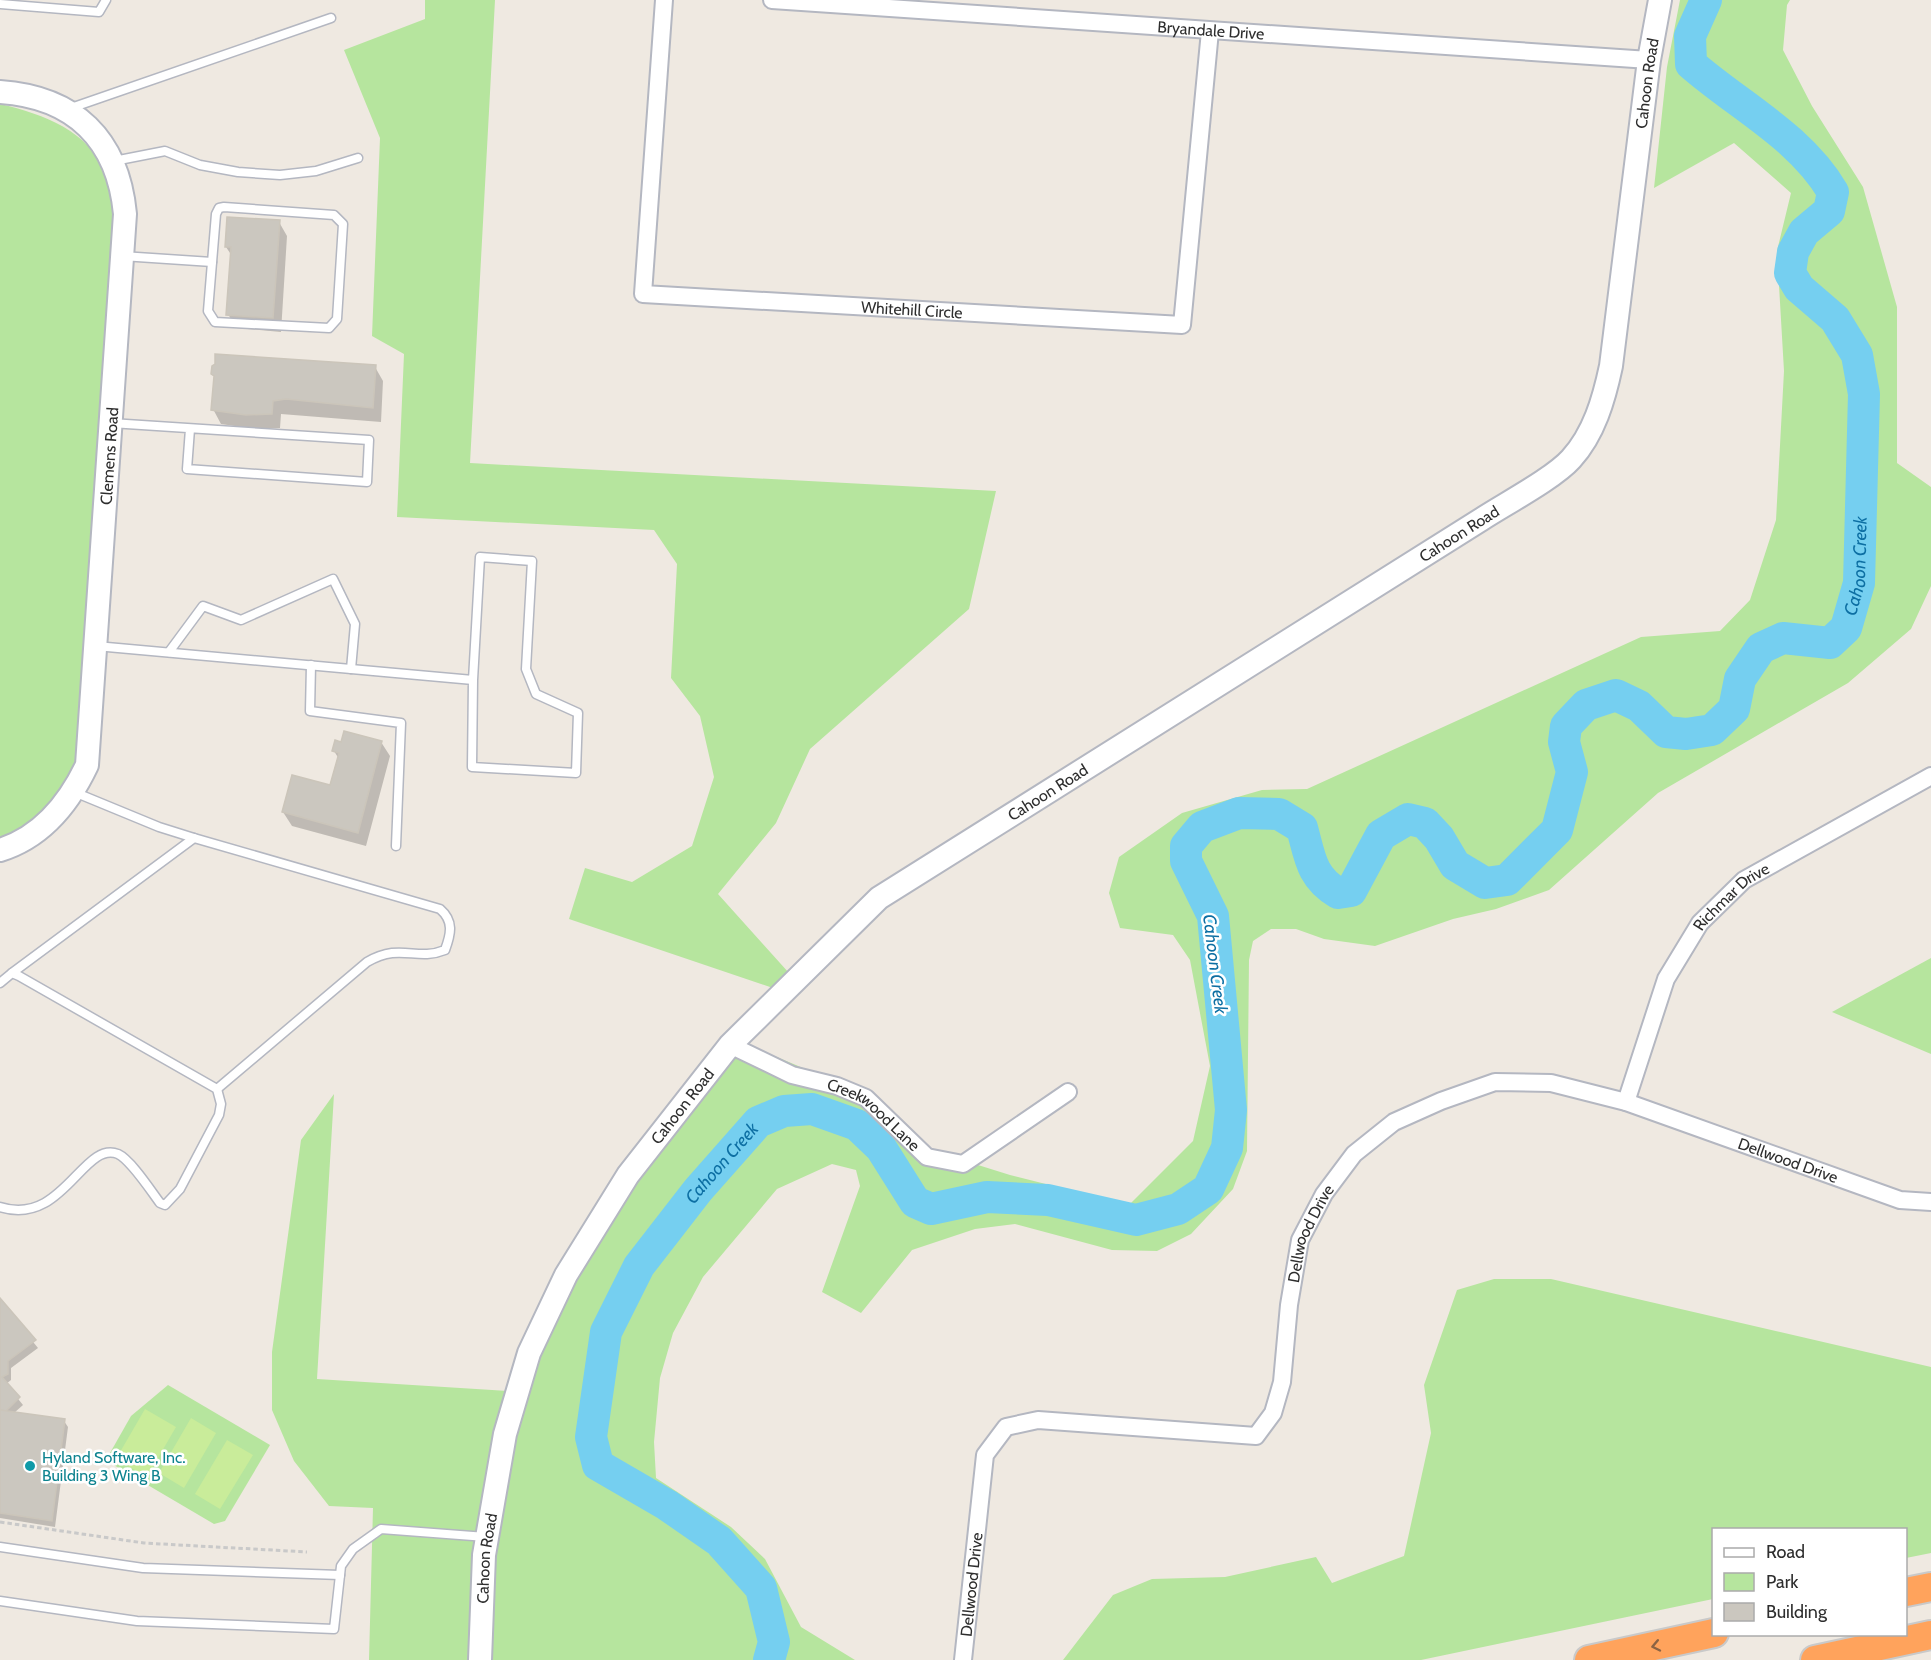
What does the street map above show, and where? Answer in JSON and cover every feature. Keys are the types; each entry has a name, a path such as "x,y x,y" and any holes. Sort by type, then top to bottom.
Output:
{"highway":[{"path":"1907,1592 1931,1587"},
{"path":"1589,1660 1712,1633"},
{"path":"1815,1660 1931,1635"}],"street":[{"name":"Whitehill Circle","path":"664,0 643,294 1110,321 1182,325 1210,31"},
{"name":"Bryandale Drive","path":"772,0 818,1 1210,31 1649,60"},
{"name":"Cahoon Road","path":"480,1660 487,1537 505,1434 529,1353 566,1275 628,1175 730,1045 879,898 1482,519 1570,460 1586,438 1603,403 1611,366 1649,60 1660,0"},
{"name":"Clemens Road","path":"0,92 46,99 78,118 101,143 113,162 122,186 125,214 87,765 74,792 63,807 22,843 0,850"},
{"name":"Richmar Drive","path":"1626,1102 1666,979 1700,923 1744,880 1931,776"},
{"name":"Creekwood Lane","path":"730,1045 792,1075 837,1086 866,1098 927,1157 963,1164 1068,1092"},
{"name":"Dellwood Drive","path":"963,1660 985,1455 1006,1427 1038,1420 1256,1436 1273,1413 1282,1382 1289,1305 1300,1240 1324,1194 1354,1154 1394,1122 1441,1101 1495,1082 1551,1083 1626,1102 1900,1200 1931,1202"}],"lane":[{"path":"0,4 99,12 106,0"},
{"path":"65,110 331,18"},
{"path":"113,162 165,151 200,165 238,172 280,175 316,171 358,158"},
{"path":"219,208 334,215 343,224 337,319 329,328 215,322 208,311 212,262 219,208"},
{"path":"122,256 212,262"},
{"path":"111,423 369,440 367,482 187,470 190,429"},
{"path":"480,557 532,561 526,669 536,694 578,713 576,773 472,767 473,680 480,557"},
{"path":"169,652 203,606 242,621 333,579 355,624 351,669"},
{"path":"96,645 473,680"},
{"path":"311,665 310,711 401,723 396,846"},
{"path":"74,792 159,827 440,909 447,915 451,924 445,950 425,955 391,950 367,962 217,1089"},
{"path":"0,983 194,837"},
{"path":"0,1207 22,1211 36,1209 62,1190 92,1160 102,1154 112,1153 119,1155 130,1164 160,1203 165,1205 180,1189 219,1115 221,1104 217,1089 12,973"},
{"path":"0,1601 137,1621 334,1629 341,1566 353,1549 381,1529 487,1537"},
{"path":"0,1547 143,1568 340,1575"}],"path":[{"path":"0,1522 144,1543 306,1552"}],"green space":[{"path":"425,0 495,0 470,463 996,491 969,609 810,749 776,823 718,894 789,973 773,988 569,919 585,868 632,882 692,846 714,777 700,716 671,678 677,564 654,530 397,517 404,354 372,336 380,138 344,50 425,19"},
{"path":"1680,0 1790,0 1787,5 1783,50 1812,106 1863,187 1897,307 1897,463 1931,487 1931,586 1911,629 1848,683 1658,793 1549,890 1496,909 1453,919 1375,946 1324,939 1296,929 1271,929 1253,941 1249,960 1247,1151 1233,1189 1191,1234 1157,1251 1112,1250 1015,1224 975,1229 912,1250 861,1313 822,1292 860,1186 856,1170 832,1164 777,1189 703,1277 673,1333 660,1378 654,1442 656,1478 731,1527 765,1559 801,1627 855,1660 369,1660 373,1508 329,1506 294,1461 272,1410 272,1352 301,1140 334,1094 317,1379 508,1391 531,1331 729,1037 803,1068 863,1088 930,1150 1010,1175 1129,1205 1193,1141 1210,1066 1190,960 1173,935 1120,928 1109,893 1119,857 1182,813 1262,790 1307,789 1641,637 1720,631 1750,600 1776,520 1784,371 1777,251 1791,193 1734,143 1654,188 1667,67"},
{"path":"0,104 49,119 89,146 108,175 116,216 78,761 62,797 18,837 0,842"},
{"path":"1931,958 1931,1054 1832,1012"},
{"path":"1494,1279 1551,1279 1931,1367 1931,1553 1907,1558 1907,1528 1712,1528 1712,1599 1421,1660 1063,1660 1113,1595 1152,1579 1225,1577 1316,1557 1332,1583 1404,1556 1431,1433 1424,1385 1457,1290"},
{"path":"168,1385 270,1445 225,1521 214,1524 112,1464 110,1453 131,1416"},
{"path":"145,1409 176,1427 147,1477 116,1459"},
{"path":"191,1418 216,1433 184,1488 159,1473"},
{"path":"227,1440 253,1455 220,1509 195,1494"}],"building":[{"path":"227,217 280,220 273,318 226,315 231,247 225,247"},
{"path":"215,354 376,365 373,408 286,399 273,401 272,414 246,415 211,410 214,376 211,374 212,366 215,364"},
{"path":"344,731 382,741 358,833 282,812 292,775 330,785 339,753 332,751 335,740 341,742"},
{"path":"0,1298 36,1340 8,1361 8,1374 2,1377 20,1397 6,1411 0,1410"},
{"name":"Hyland Software, Inc. Building 3 Wing B","path":"0,1410 65,1419 52,1521 0,1513"}],"waterway":[{"name":"Cahoon Creek","path":"769,1660 774,1642 761,1588 719,1541 667,1505 598,1465 591,1437 606,1332 639,1266 698,1190 758,1122 784,1111 812,1109 857,1125 881,1148 915,1202 931,1209 987,1197 1048,1200 1136,1220 1178,1209 1208,1189 1227,1148 1231,1110 1213,916 1186,861 1186,846 1202,827 1239,813 1279,814 1302,828 1317,873 1329,887 1338,893 1351,891 1381,835 1408,819 1425,823 1439,838 1455,865 1485,883 1507,880 1557,830 1572,772 1564,742 1566,726 1586,705 1616,695 1639,706 1666,732 1686,734 1712,730 1734,709 1740,679 1761,648 1783,638 1830,643 1846,628 1859,583 1864,394 1857,355 1835,319 1799,288 1790,273 1793,252 1804,232 1829,211 1833,192 1804,154 1768,123 1691,64 1690,36 1706,0"}],"place":[{"name":"Hyland Software, Inc. Building 3 Wing B","path":"30,1466"}]}
